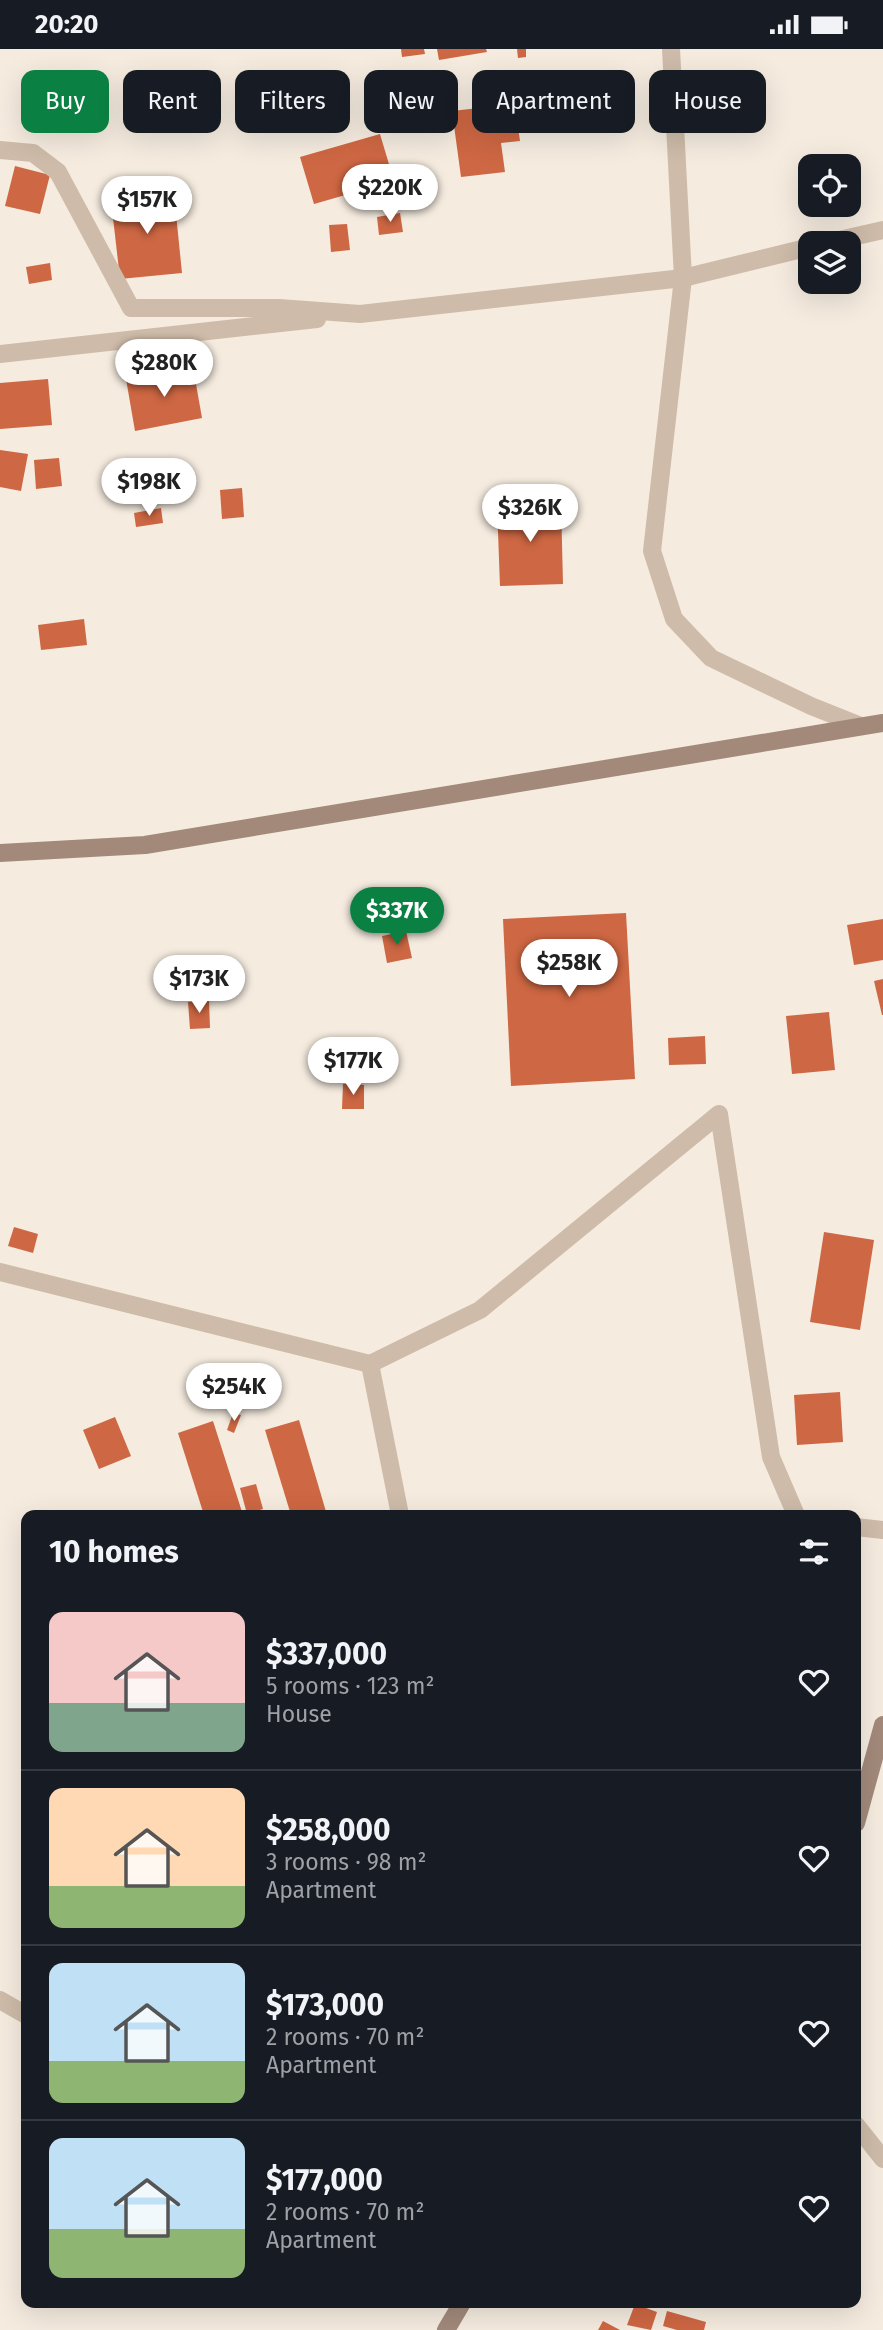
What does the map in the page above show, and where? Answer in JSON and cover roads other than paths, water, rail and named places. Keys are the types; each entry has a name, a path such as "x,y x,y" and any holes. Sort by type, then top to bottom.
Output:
{"main road":[{"path":"0,853 145,845 883,723"},
{"path":"861,1805 883,1725"},
{"path":"446,2330 459,2308"}],"street":[{"path":"671,49 683,278 652,551 674,619 711,658 861,726"},
{"path":"0,150 33,153 58,171 131,308 279,308 360,314"},
{"path":"861,235 883,230"},
{"path":"0,354 683,278 798,250"},
{"path":"0,1272 370,1364 480,1310 719,1114 771,1457 794,1510"},
{"path":"370,1364 399,1510"},
{"path":"861,1528 883,1530"},
{"path":"0,2000 21,2012"},
{"path":"861,2131 883,2159"}]}
